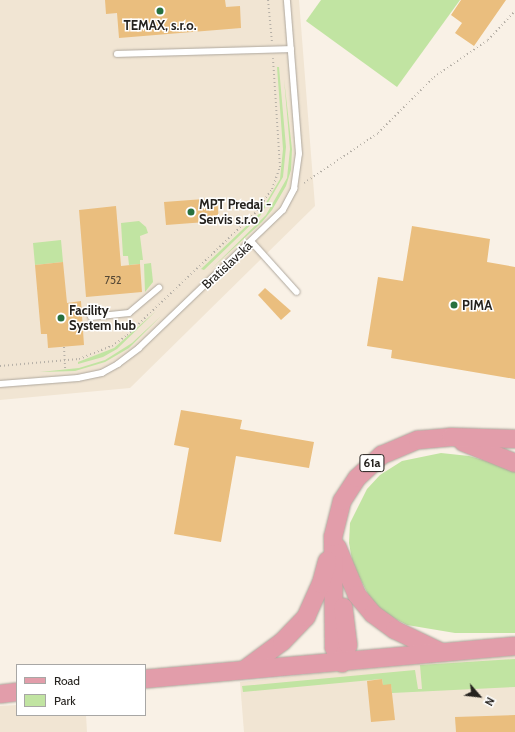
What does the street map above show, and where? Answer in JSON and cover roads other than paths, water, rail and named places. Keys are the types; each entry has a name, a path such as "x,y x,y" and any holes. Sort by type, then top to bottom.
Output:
{"main road":[{"name":"61a","path":"244,670 282,642 306,617 321,584 342,501 357,478 373,462 405,444 451,437 488,429 515,428"},
{"name":"61a","path":"451,437 515,439"},
{"name":"61a","path":"451,437 515,449"},
{"path":"451,437 515,463"},
{"name":"61a","path":"333,537 348,645 342,662"},
{"path":"333,537 355,590 373,614 395,630 442,652"},
{"path":"146,679 515,646"},
{"path":"0,694 16,692"}],"lane":[{"name":"Bratislavská","path":"0,384 78,378 102,373 118,364 139,348 278,217 294,189 299,154 287,0"},
{"path":"117,54 291,49"},
{"path":"252,242 297,292"},
{"path":"91,317 129,313 159,288"}],"place":[{"name":"TEMAX, s.r.o.","path":"160,11"},
{"name":"MPT Predaj - Servis s.r.o","path":"191,212"},
{"name":"PIMA","path":"454,305"},
{"name":"Facility System hub","path":"61,318"}]}
